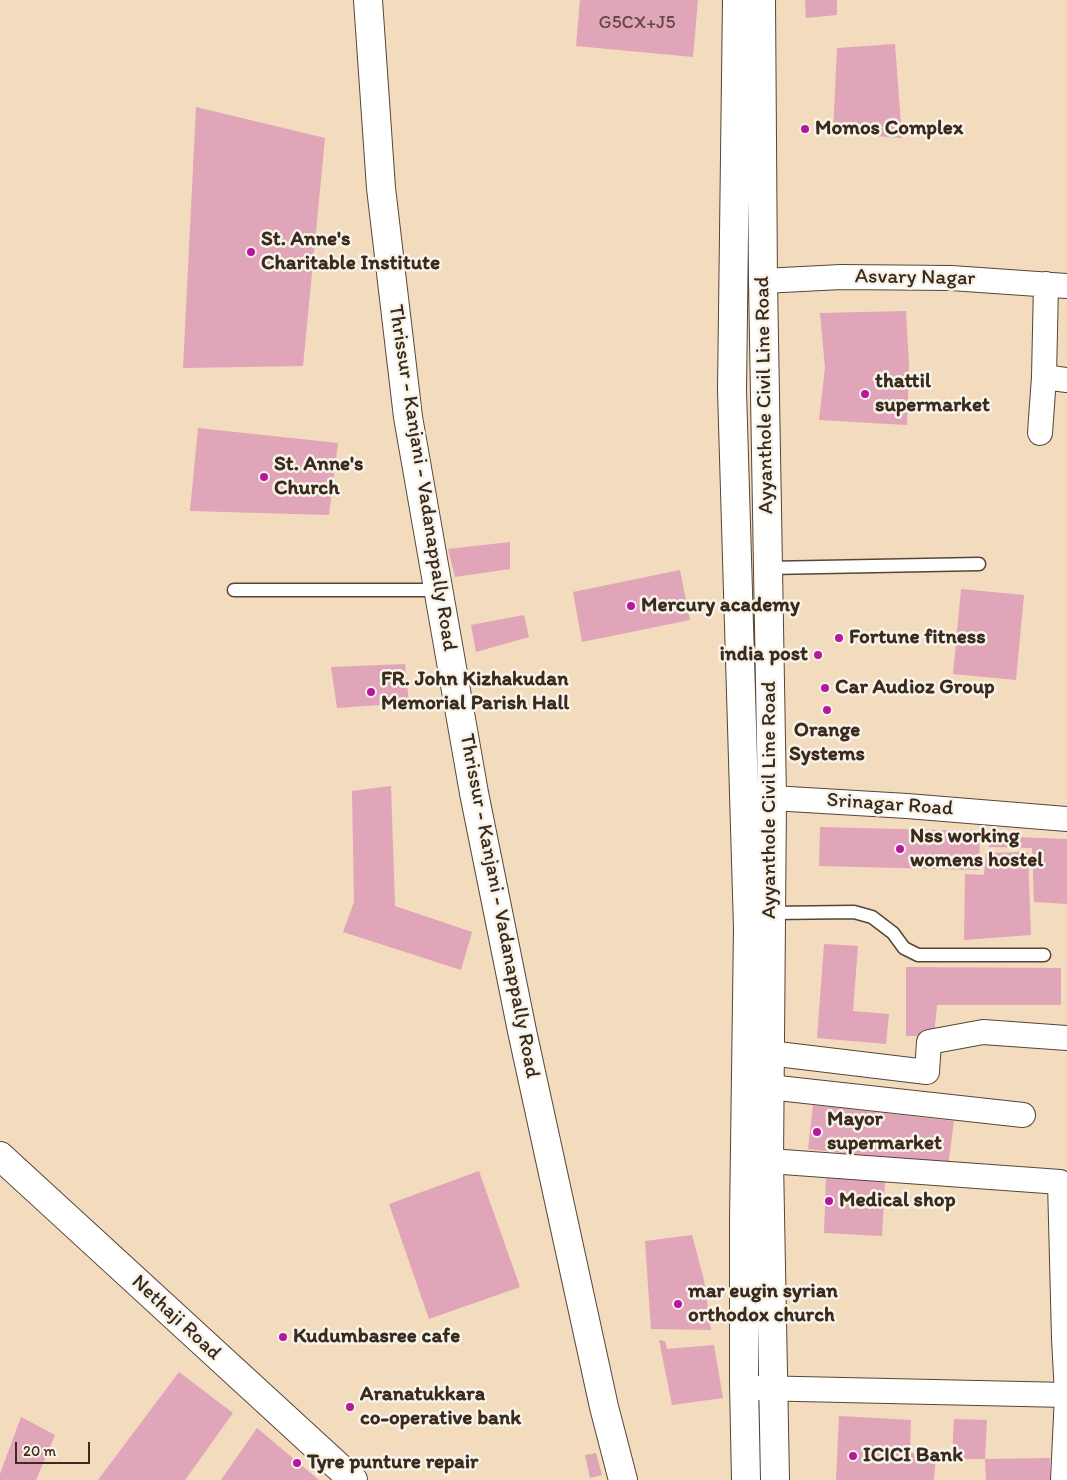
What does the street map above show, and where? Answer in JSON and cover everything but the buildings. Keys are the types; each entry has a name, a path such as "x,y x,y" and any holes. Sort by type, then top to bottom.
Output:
{"main road":[{"name":"Thrissur - Kanjani - Vadanappally Road","path":"368,0 381,188 408,417 474,794 520,1021 604,1407 623,1480"},
{"path":"737,0 732,390 748,928 744,1229 746,1480"},
{"name":"Ayyanthole Civil Line Road","path":"761,0 763,281 772,798 769,1161 776,1480"},
{"name":"Nethaji Road","path":"0,1156 353,1480"}],"street":[{"name":"Asvary Nagar","path":"763,281 841,277 931,277 1057,285"},
{"path":"1040,433 1044,377 1057,285"},
{"path":"1044,377 1067,380"},
{"name":"Srinagar Road","path":"772,798 907,806 1067,819"},
{"path":"769,1054 927,1072 929,1042 982,1032 1067,1038"},
{"path":"769,1087 1023,1115"},
{"path":"769,1161 1063,1183 1064,1338 1067,1395 1063,1480"},
{"path":"744,1388 1067,1395"}],"lane":[{"path":"768,568 979,564"},
{"path":"234,590 438,590"},
{"path":"770,913 854,912 863,914 872,917 893,933 904,948 918,955 1044,955"}],"place":[{"name":"Momos Complex","path":"805,129"},
{"name":"St. Anne's Charitable Institute","path":"251,252"},
{"name":"thattil supermarket","path":"865,394"},
{"name":"St. Anne's Church","path":"264,477"},
{"name":"Mercury academy","path":"631,606"},
{"name":"Fortune fitness","path":"839,638"},
{"name":"india post","path":"818,655"},
{"name":"Car Audioz Group","path":"825,688"},
{"name":"FR. John Kizhakudan Memorial Parish Hall","path":"371,692"},
{"name":"Orange Systems","path":"827,710"},
{"name":"Nss working womens hostel","path":"900,849"},
{"name":"Mayor supermarket","path":"817,1132"},
{"name":"Medical shop","path":"829,1201"},
{"name":"mar eugin syrian orthodox church","path":"678,1304"},
{"name":"Kudumbasree cafe","path":"283,1337"},
{"name":"Aranatukkara co-operative bank","path":"350,1407"},
{"name":"ICICI Bank","path":"853,1456"},
{"name":"Tyre punture repair","path":"297,1463"}]}
